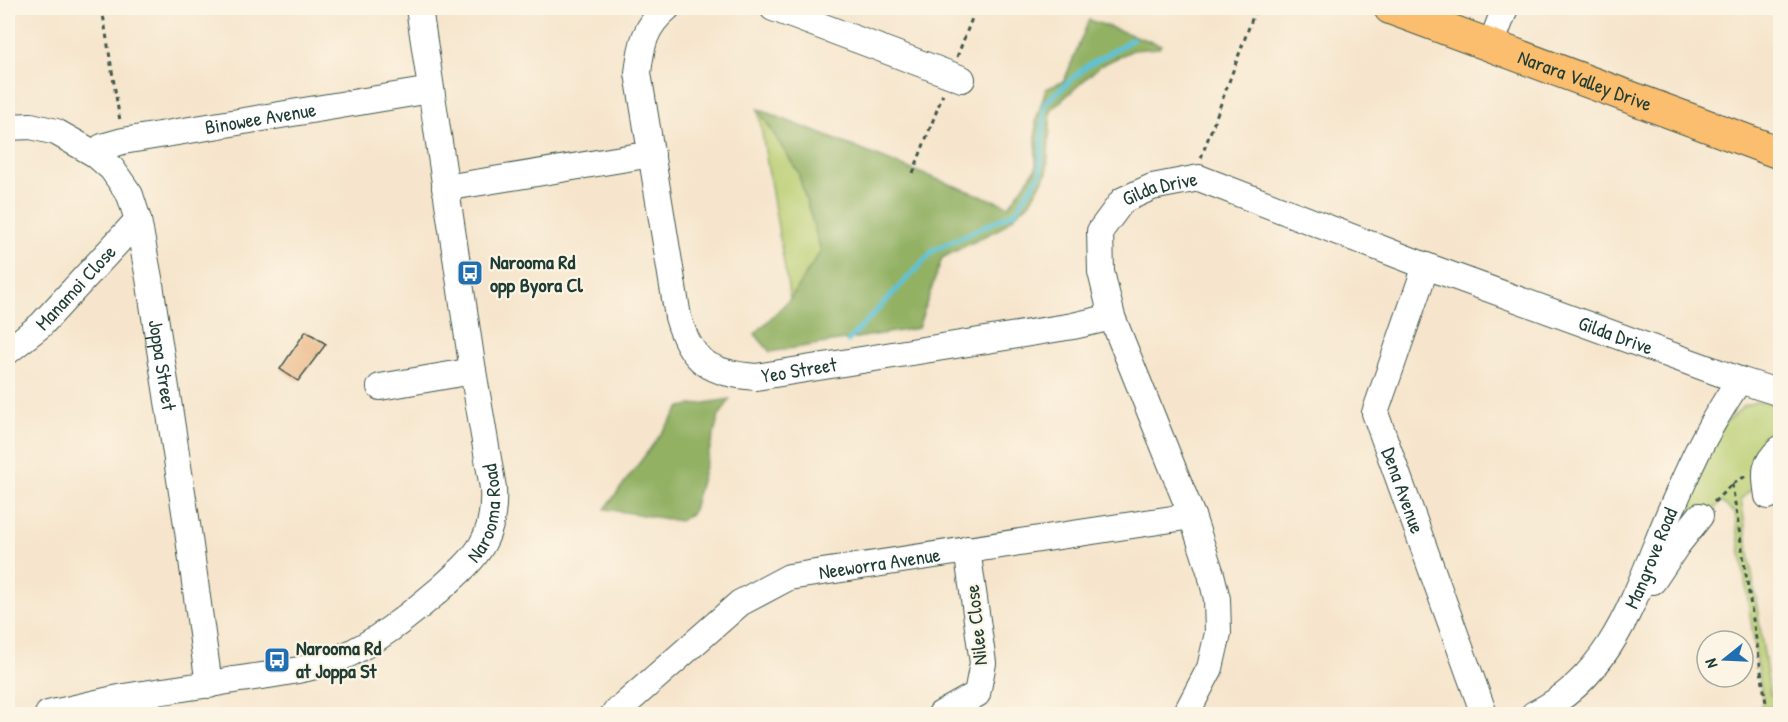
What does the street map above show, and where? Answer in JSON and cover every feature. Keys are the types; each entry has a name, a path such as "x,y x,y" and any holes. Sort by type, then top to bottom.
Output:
{"main road":[{"name":"Narara Valley Drive","path":"1390,8 1780,153"}],"street":[{"name":"Narooma Road","path":"48,714 125,706 209,685 294,671 339,658 394,627 459,572 476,555 487,536 494,504 493,488 418,8"},
{"name":"Yeo Street","path":"667,8 654,20 645,34 638,73 676,306 683,334 690,349 698,358 722,371 756,377 1073,326 1112,317"},
{"path":"773,8 956,76"},
{"path":"1491,45 1505,8"},
{"name":"Binowee Avenue","path":"95,154 102,147 123,141 431,90"},
{"name":"Joppa Street","path":"8,127 31,126 56,132 95,154 112,169 130,195 138,220 149,278 209,685"},
{"path":"446,188 652,154"},
{"name":"Gilda Drive","path":"1186,714 1210,668 1218,633 1217,599 1192,516 1112,317 1101,272 1100,231 1123,200 1152,187 1198,178 1426,266 1780,393"},
{"name":"Manamoi Close","path":"8,351 41,325 138,220"},
{"name":"Dena Avenue","path":"1426,266 1375,413 1484,714"},
{"path":"380,387 473,371"},
{"name":"Mangrove Road","path":"1534,714 1571,692 1609,648 1624,622 1705,436 1739,380"},
{"name":"Neeworra Avenue","path":"614,714 740,603 789,577 1192,516"},
{"path":"1639,587 1655,580 1677,545 1700,516"},
{"name":"Nilee Close","path":"941,714 977,694 983,663 967,549"}],"path":[{"path":"102,8 123,141"},
{"path":"913,173 956,76 976,8"},
{"path":"1193,179 1256,8"},
{"path":"1700,516 1732,484 1775,472"},
{"path":"1732,484 1766,703"}],"green space":[{"path":"1089,20 1161,45 1159,48 1133,50 1100,66 1051,110 1047,173 1029,203 1001,228 942,258 918,328 770,352 755,334 790,299 821,251 798,172 758,109 1009,206 1036,168 1036,120 1046,89 1064,81"},
{"path":"758,109 798,172 821,251 790,299"},
{"path":"730,399 719,416 692,513 680,521 605,509 681,407"},
{"path":"1755,402 1766,402 1780,406 1780,438 1766,441 1759,446 1757,485 1741,499 1770,695 1780,685 1780,706 1757,709 1763,703 1755,649 1755,629 1752,629 1735,513 1721,502 1705,520 1685,517 1684,508 1724,424 1744,406"}],"building":[{"path":"306,331 326,344 298,381 280,369"}],"waterway":[{"path":"848,341 934,250 1015,212 1040,174 1045,103 1087,66 1133,39"}],"place":[{"name":"Narooma Rd opp Byora Cl","path":"470,273"},
{"name":"Narooma Rd at Joppa St","path":"277,660"}]}
